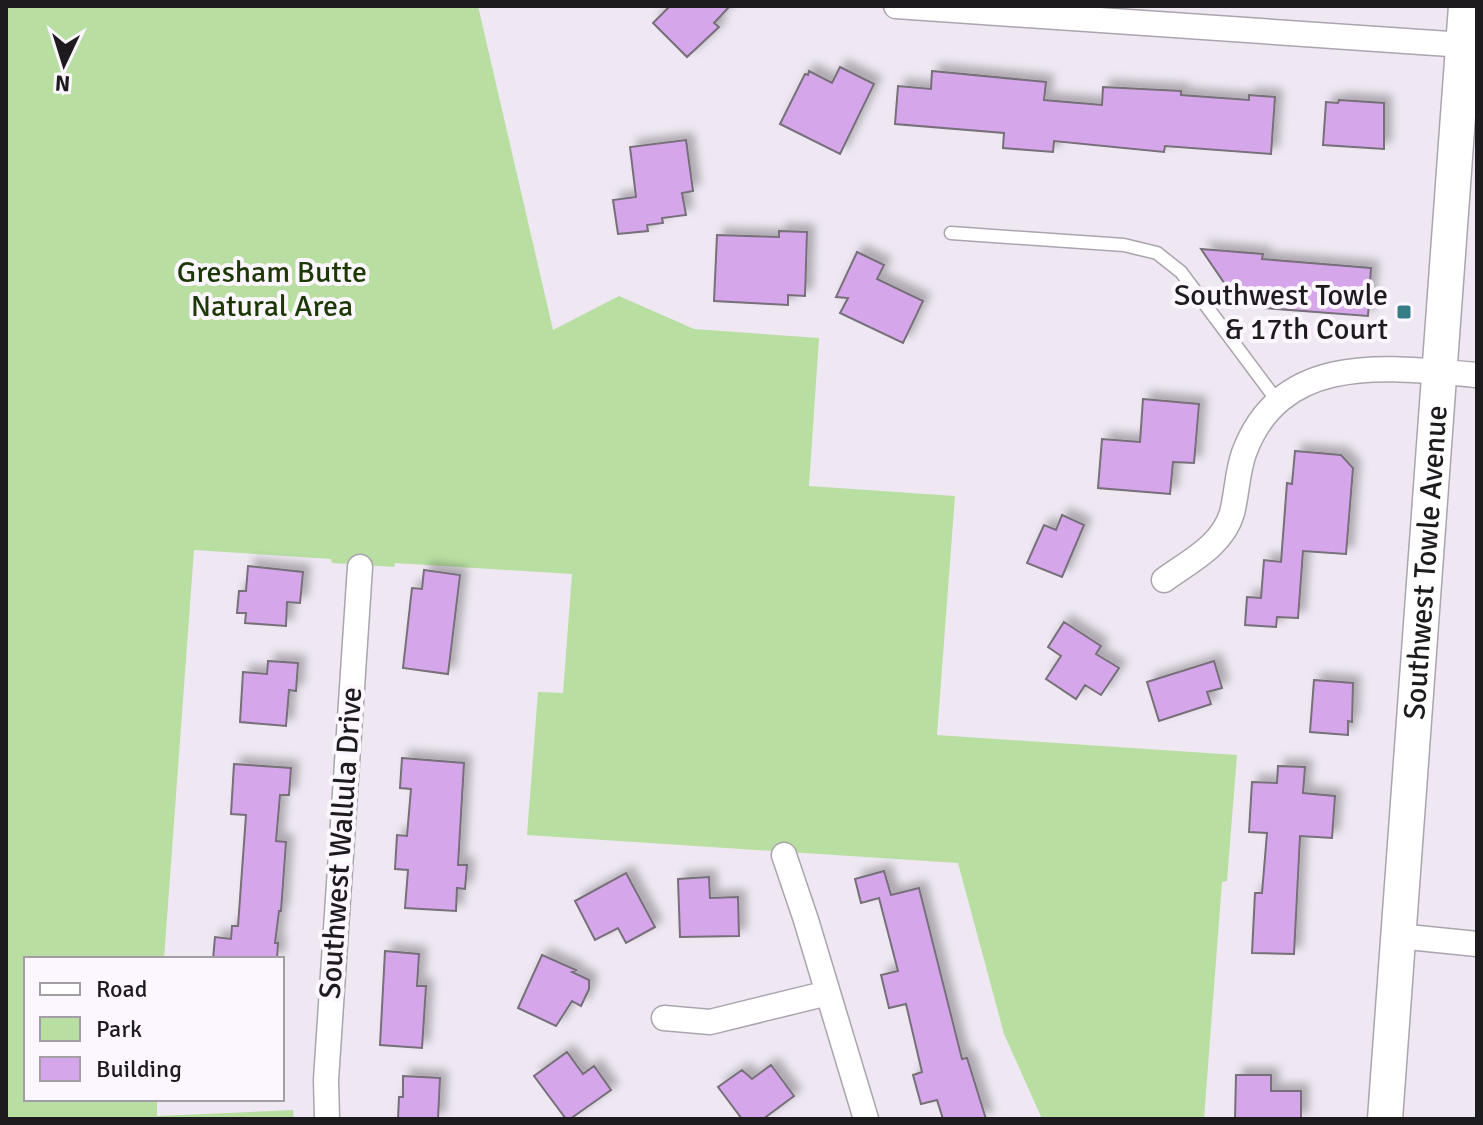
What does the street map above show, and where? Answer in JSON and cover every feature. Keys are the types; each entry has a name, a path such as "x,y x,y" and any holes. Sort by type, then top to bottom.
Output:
{"main road":[{"name":"Southwest Towle Avenue","path":"1385,1119 1466,6"}],"street":[{"path":"896,6 1227,17 1464,45"},
{"path":"1164,580 1205,551 1224,533 1245,450 1259,423 1278,402 1311,381 1336,372 1365,369 1477,375"},
{"name":"Southwest Wallula Drive","path":"327,1119 326,1080 360,567"},
{"path":"784,855 866,1119"},
{"path":"1398,936 1477,944"},
{"path":"664,1018 710,1022 828,993"}],"lane":[{"path":"951,233 1124,245 1157,253 1181,272 1278,402"}],"green space":[{"name":"Gresham Butte Natural Area","path":"6,6 478,6 553,330 619,296 694,329 819,338 809,486 955,496 937,735 1237,755 1227,881 1222,882 1204,1119 1042,1119 1004,1034 958,863 527,835 538,692 563,693 572,574 395,563 394,567 332,563 331,559 194,550 164,957 24,957 24,1101 157,1101 157,1116 293,1110 294,1119 6,1119"}],"building":[{"path":"670,6 730,6 714,23 719,27 687,57 653,23"},
{"path":"840,67 874,84 840,154 780,124 805,74 808,75 809,71 832,83"},
{"path":"932,71 1046,82 1044,100 1102,105 1103,87 1181,91 1181,95 1249,100 1249,95 1275,97 1271,154 1165,146 1164,152 1054,141 1053,152 1003,148 1004,133 895,124 898,86 931,89"},
{"path":"1339,100 1384,103 1384,149 1323,145 1326,102 1338,103"},
{"path":"686,140 693,191 682,193 686,215 662,218 663,223 647,225 648,231 618,234 613,200 636,197 630,147"},
{"path":"779,231 807,232 805,296 788,295 788,305 714,301 717,235 779,237"},
{"path":"1201,249 1263,254 1262,259 1371,268 1368,316 1264,308 1266,290 1227,287"},
{"path":"857,252 884,265 877,279 923,301 903,343 840,313 848,298 836,297"},
{"path":"1143,399 1199,404 1194,463 1173,462 1170,494 1098,488 1102,439 1140,442"},
{"path":"1295,451 1341,455 1353,468 1346,554 1303,551 1298,618 1277,617 1276,627 1245,625 1247,597 1261,598 1264,560 1281,562 1287,483 1292,484"},
{"path":"1062,515 1084,525 1062,577 1027,563 1044,525 1056,530"},
{"path":"248,566 303,572 300,603 287,602 286,626 245,623 246,613 237,613 239,591 246,591"},
{"path":"424,570 460,575 448,674 403,668 412,588 422,589"},
{"path":"1064,622 1101,646 1096,654 1119,668 1101,695 1085,685 1076,699 1046,679 1061,656 1048,647"},
{"path":"268,661 298,663 296,691 289,690 286,726 240,722 243,672 267,674"},
{"path":"1214,661 1222,688 1207,692 1211,704 1159,721 1147,682"},
{"path":"1314,680 1353,683 1352,722 1348,721 1348,735 1310,732"},
{"path":"402,758 464,763 458,865 467,865 465,889 457,888 456,911 405,908 408,870 395,869 397,835 407,836 411,789 400,788"},
{"path":"234,764 291,768 289,795 280,795 276,841 286,842 281,911 275,943 278,943 277,957 213,957 215,937 231,939 232,926 238,926 246,815 231,814"},
{"path":"1278,766 1305,767 1303,793 1335,796 1332,838 1300,836 1294,954 1252,953 1255,893 1262,893 1267,833 1249,832 1252,782 1277,783"},
{"path":"884,871 891,895 919,888 962,1059 967,1058 986,1119 943,1119 937,1100 921,1104 913,1075 922,1072 906,1004 889,1008 881,975 898,971 879,898 861,903 855,879"},
{"path":"626,873 655,927 626,943 618,928 595,940 575,901"},
{"path":"709,877 710,898 738,897 739,936 680,937 678,879"},
{"path":"385,951 419,954 417,986 426,986 422,1048 380,1045"},
{"path":"542,955 576,970 572,972 589,980 589,989 581,1006 572,1001 556,1026 518,1008"},
{"path":"567,1052 583,1074 594,1066 611,1090 570,1119 566,1119 534,1076"},
{"path":"771,1065 794,1096 763,1119 742,1119 718,1087 742,1070 752,1079"},
{"path":"1236,1075 1271,1075 1271,1091 1301,1091 1301,1119 1235,1119"},
{"path":"403,1076 440,1078 438,1119 398,1119 399,1097 403,1097"}],"place":[{"name":"Southwest Towle & 17th Court","path":"1404,312"}]}
